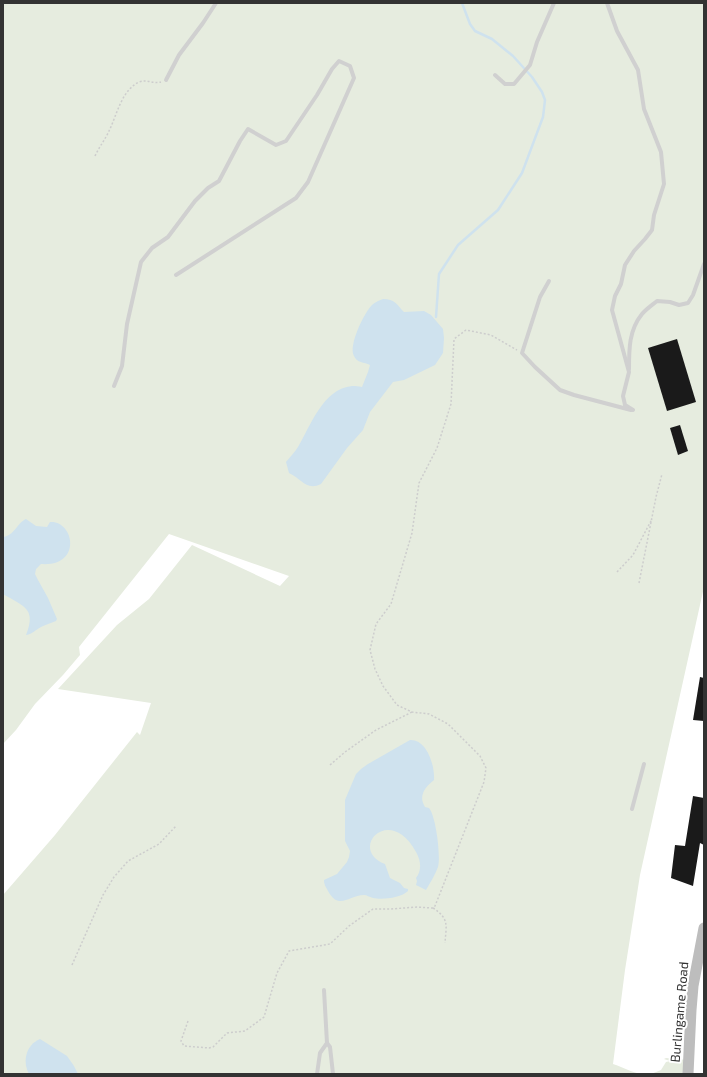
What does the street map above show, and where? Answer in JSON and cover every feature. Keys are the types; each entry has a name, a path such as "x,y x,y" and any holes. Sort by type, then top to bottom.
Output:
{"street":[{"name":"Burlingame Road","path":"688,1074 693,986 704,928"}],"lane":[{"path":"166,80 179,56 216,3"},
{"path":"495,75 505,84 514,84 530,64 537,42 554,3"},
{"path":"607,3 616,31 638,70 644,109 661,152 664,184 654,215 652,230 646,239 634,251 626,265 621,284 615,296 612,310 629,372"},
{"path":"114,386 122,366 127,324 141,262 152,248 168,237 208,188 219,181 248,129 276,145 286,141 318,95 332,69 339,62 350,66 354,78 308,182 296,198 176,275"},
{"path":"549,281 540,296 522,353 560,390 633,410 625,405 623,396 629,372 629,349 631,334 642,314 656,301 670,302 679,305 688,303 693,295 704,264"},
{"path":"632,809 644,764"},
{"path":"324,990 327,1043 330,1047 333,1074"},
{"path":"317,1074 320,1053 327,1043"}],"path":[{"path":"95,156 109,132 123,100 132,87 145,80 158,82 166,80"},
{"path":"433,908 484,782 486,768 480,756 448,724 429,714 412,712 397,705 382,686 375,669 370,650 376,624 391,604 412,533 419,483 437,448 451,404 454,339 466,330 491,335 522,353"},
{"path":"639,583 662,474"},
{"path":"617,572 633,555 653,517"},
{"path":"330,765 345,752 376,730 412,712"},
{"path":"72,965 103,895 114,877 128,861 159,844 176,826"},
{"path":"188,1021 181,1041 184,1046 209,1048 213,1047 227,1033 245,1031 264,1018 277,973 289,951 330,944 349,926 373,909 417,907 433,908 441,914 447,923 445,943"}],"shaded area":[{"path":"3,3 704,3 704,587 640,875 625,970 613,1064 643,1074 3,1074 3,895 55,835 137,732 140,735 151,703 58,689 117,625 149,599 192,545 280,586 289,576 169,534 79,647 80,655 35,704 16,730 3,744"},
{"path":"664,1059 687,1060 688,1074 651,1074 661,1070 666,1062 670,1061"}],"water":[{"path":"383,299 393,301 404,312 424,311 431,315 443,329 443,353 435,365 404,380 393,382 370,412 363,430 347,448 321,484 316,486 308,485 289,473 286,462 297,449 319,409 333,394 352,386 362,387 370,365 355,358 353,345 361,322 369,309 372,305"},
{"path":"26,519 36,526 47,527 50,522 58,523 65,528 69,535 70,543 69,552 64,558 54,563 41,564 36,569 35,574 57,619 56,621 26,635 30,619 29,613 22,605 3,594 3,537 13,532 20,523"},
{"path":"410,740 421,744 429,754 433,768 434,780 425,789 422,799 425,807 429,808 432,812 434,819 439,855 438,867 426,890 416,885 416,878 420,865 416,852 406,838 395,831 385,830 376,834 371,841 370,849 374,857 385,864 390,878 400,883 404,888 408,889 408,891 401,895 386,899 377,899 364,895 340,901 336,900 328,891 324,880 337,874 347,862 349,857 350,851 345,841 345,800 356,774 368,764"},
{"path":"40,1039 67,1056 78,1074 29,1074 26,1064 27,1054 31,1045"}],"building":[{"path":"677,339 696,402 667,411 648,348"},
{"path":"680,425 688,451 678,455 670,428"},
{"path":"700,677 704,678 704,721 693,720"},
{"path":"693,796 704,798 704,845 700,843 693,886 671,878 675,845 685,846"}],"waterway":[{"path":"436,317 439,274 458,245 498,210 522,173 543,117 545,100 542,92 532,77 513,56 492,39 475,31 470,24 462,3"}]}
